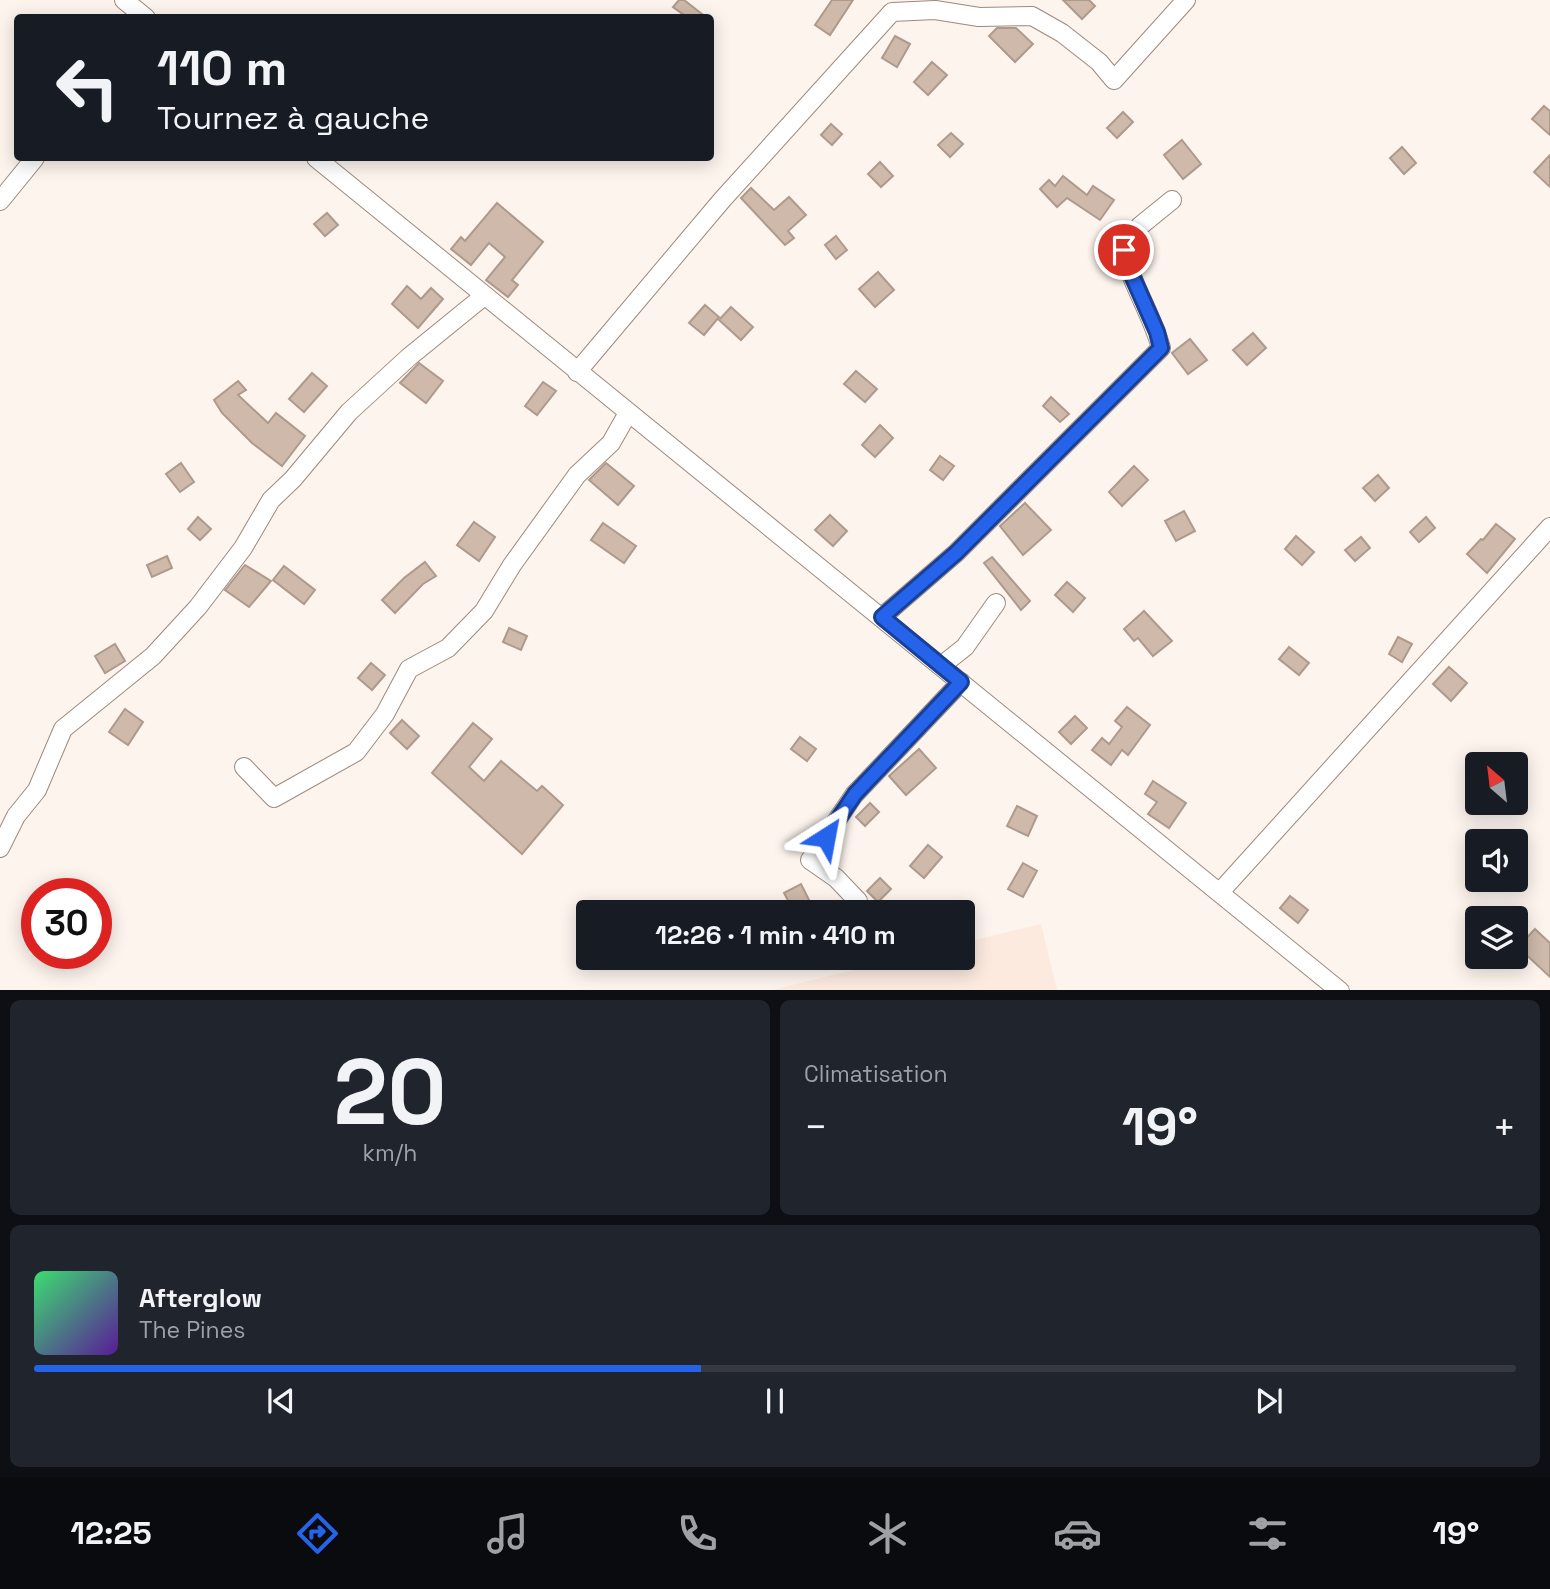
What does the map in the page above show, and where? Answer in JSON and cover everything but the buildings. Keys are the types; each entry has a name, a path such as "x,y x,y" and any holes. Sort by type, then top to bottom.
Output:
{"street":[{"path":"124,0 141,14"},
{"path":"577,372 722,200 892,12 935,10 979,18 1032,16 1062,33 1099,62 1114,80 1186,0"},
{"path":"0,201 33,161"},
{"path":"320,161 1340,990"},
{"path":"882,617 956,553 1161,348 1157,332 1126,262 1124,250 1140,226 1172,200"},
{"path":"0,848 16,816 37,790 63,729 153,656 198,607 243,548 271,500 293,479 349,412 409,357 484,296"},
{"path":"244,767 274,798 356,752 385,715 409,669 448,648 484,611 512,565 577,475 611,443 628,413"},
{"path":"1220,892 1550,527"},
{"path":"941,666 965,647 996,603"},
{"path":"857,900 836,878 810,860 855,794 961,682"}],"shaded area":[{"path":"1041,924 1057,990 772,990 853,970 975,970 975,940"}],"route":[{"path":"826,837 855,794 961,682 882,617 956,553 1098,410 1147,365 1161,348 1157,332 1126,262 1124,250"}]}
